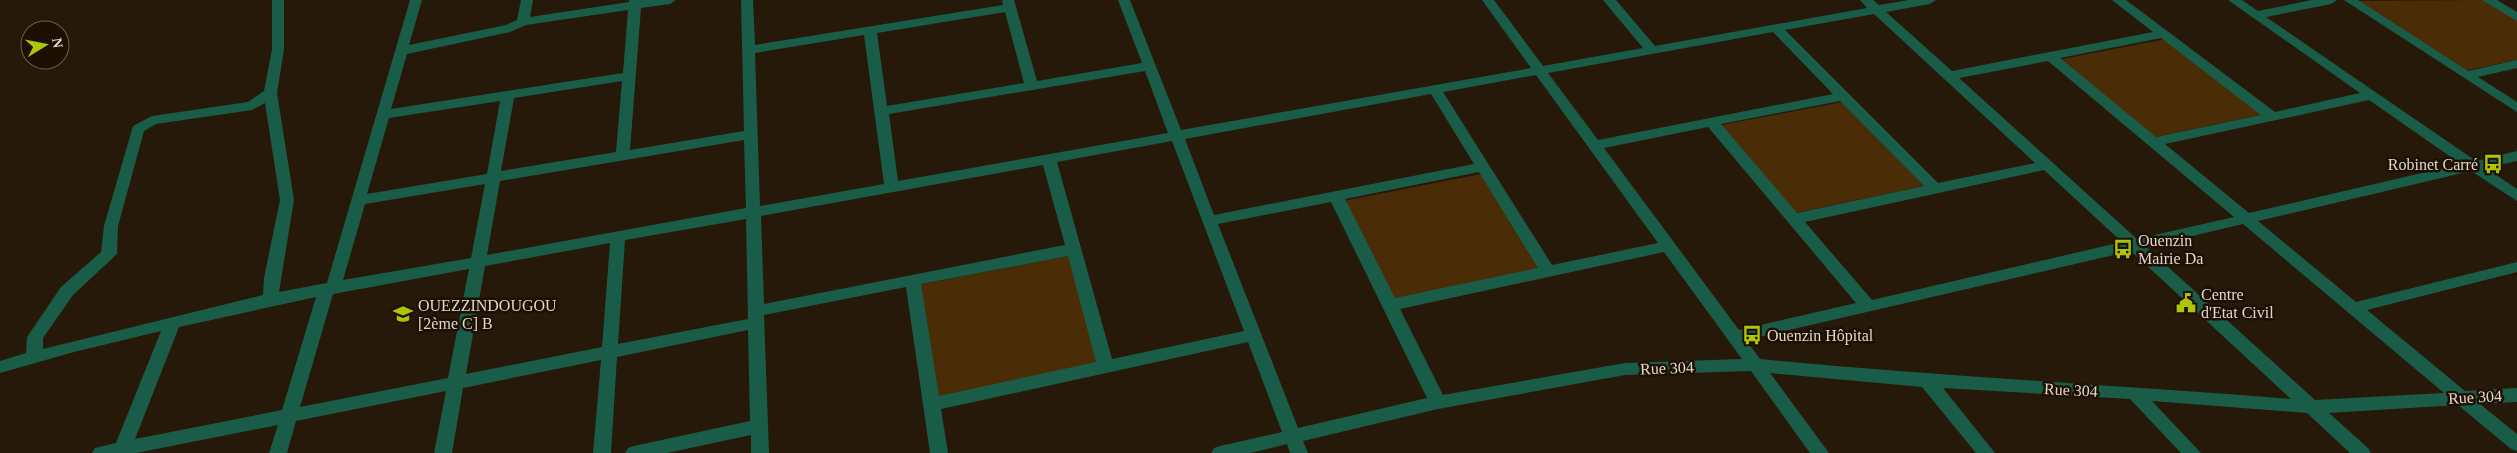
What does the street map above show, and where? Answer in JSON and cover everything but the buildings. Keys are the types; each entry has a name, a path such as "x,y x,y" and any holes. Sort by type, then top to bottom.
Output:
{"street":[{"path":"271,299 272,278 287,200 270,94 278,49 278,0"},
{"path":"278,453 358,200 416,0"},
{"path":"523,22 527,0"},
{"path":"402,51 510,28 523,22 635,3 670,0"},
{"path":"747,0 760,453"},
{"path":"1124,0 1299,453"},
{"path":"1488,0 1820,453"},
{"path":"1609,0 1652,50"},
{"path":"2,369 34,357 271,299 1776,28 1872,5 1930,0"},
{"path":"2118,0 2273,117"},
{"path":"2234,0 2517,196"},
{"path":"2255,15 2331,0"},
{"path":"2350,0 2517,108"},
{"path":"2488,0 2517,17"},
{"path":"623,155 635,3"},
{"path":"748,50 1009,4 1032,86"},
{"path":"1872,5 2362,453"},
{"path":"1776,28 1935,189"},
{"path":"870,30 892,187"},
{"path":"1949,76 2163,34"},
{"path":"2050,56 2517,444"},
{"path":"2466,75 2517,64"},
{"path":"882,111 1149,66"},
{"path":"383,116 629,76"},
{"path":"1434,89 1548,271"},
{"path":"34,357 35,337 67,291 109,254 111,226 138,129 152,120 252,106 270,94"},
{"path":"2154,142 2372,95"},
{"path":"443,453 508,96"},
{"path":"1594,145 1843,96"},
{"path":"1711,122 1868,306"},
{"path":"358,200 751,134"},
{"path":"1735,337 2517,156"},
{"path":"1049,159 1106,367"},
{"path":"1794,220 2047,165"},
{"path":"1209,221 1483,167"},
{"path":"1336,196 1438,402"},
{"path":"602,453 618,236"},
{"path":"1390,305 1668,246"},
{"path":"101,453 122,451 609,352 913,280 1074,249"},
{"path":"2354,308 2517,267"},
{"path":"913,280 939,453"},
{"path":"122,451 173,322"},
{"path":"932,404 1253,335"},
{"name":"Rue 304","path":"1220,453 1438,402 1625,369 1756,365 1927,382 2134,393 2312,407 2517,395"},
{"path":"1927,382 1986,453"},
{"path":"2134,393 2192,453"},
{"path":"634,453 759,426"}],"shaded area":[{"path":"2483,0 2517,20 2517,60 2463,71 2356,1"},
{"path":"2166,39 2265,114 2150,138 2057,60"},
{"path":"1843,102 1924,186 1795,213 1721,125"},
{"path":"1481,174 1540,270 1393,301 1344,201"},
{"path":"1073,255 1101,364 933,399 917,285"}],"place":[{"name":"Robinet Carré","path":"2493,164"},
{"name":"Ouenzin Mairie Da","path":"2123,249"},
{"name":"Centre d'Etat Civil","path":"2186,303"},
{"name":"OUEZZINDOUGOU [2ème C] B","path":"403,314"},
{"name":"Ouenzin Hôpital","path":"1752,335"}]}
